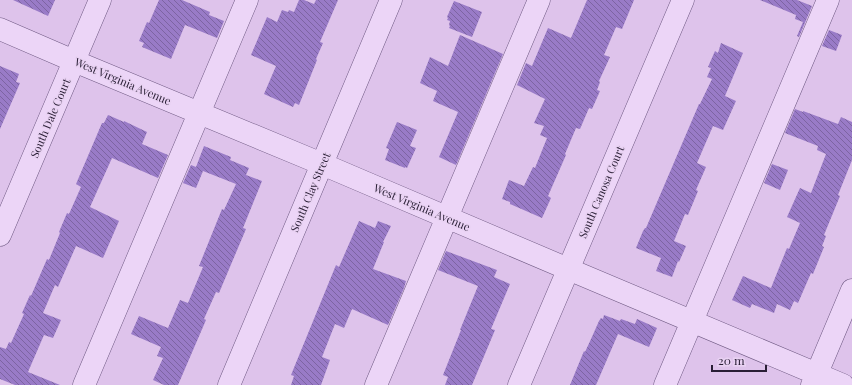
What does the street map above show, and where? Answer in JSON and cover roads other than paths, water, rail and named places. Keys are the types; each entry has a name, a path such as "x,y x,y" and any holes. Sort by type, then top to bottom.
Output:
{"street":[{"name":"South Dale Court","path":"0,235 100,0"},
{"path":"84,385 246,0"},
{"name":"South Clay Street","path":"229,385 391,0"},
{"path":"376,385 539,0"},
{"name":"South Canosa Court","path":"519,385 683,0"},
{"path":"665,385 828,0"},
{"name":"West Virginia Avenue","path":"0,29 322,164 692,322 814,379 843,385"},
{"path":"814,379 852,290"}]}
